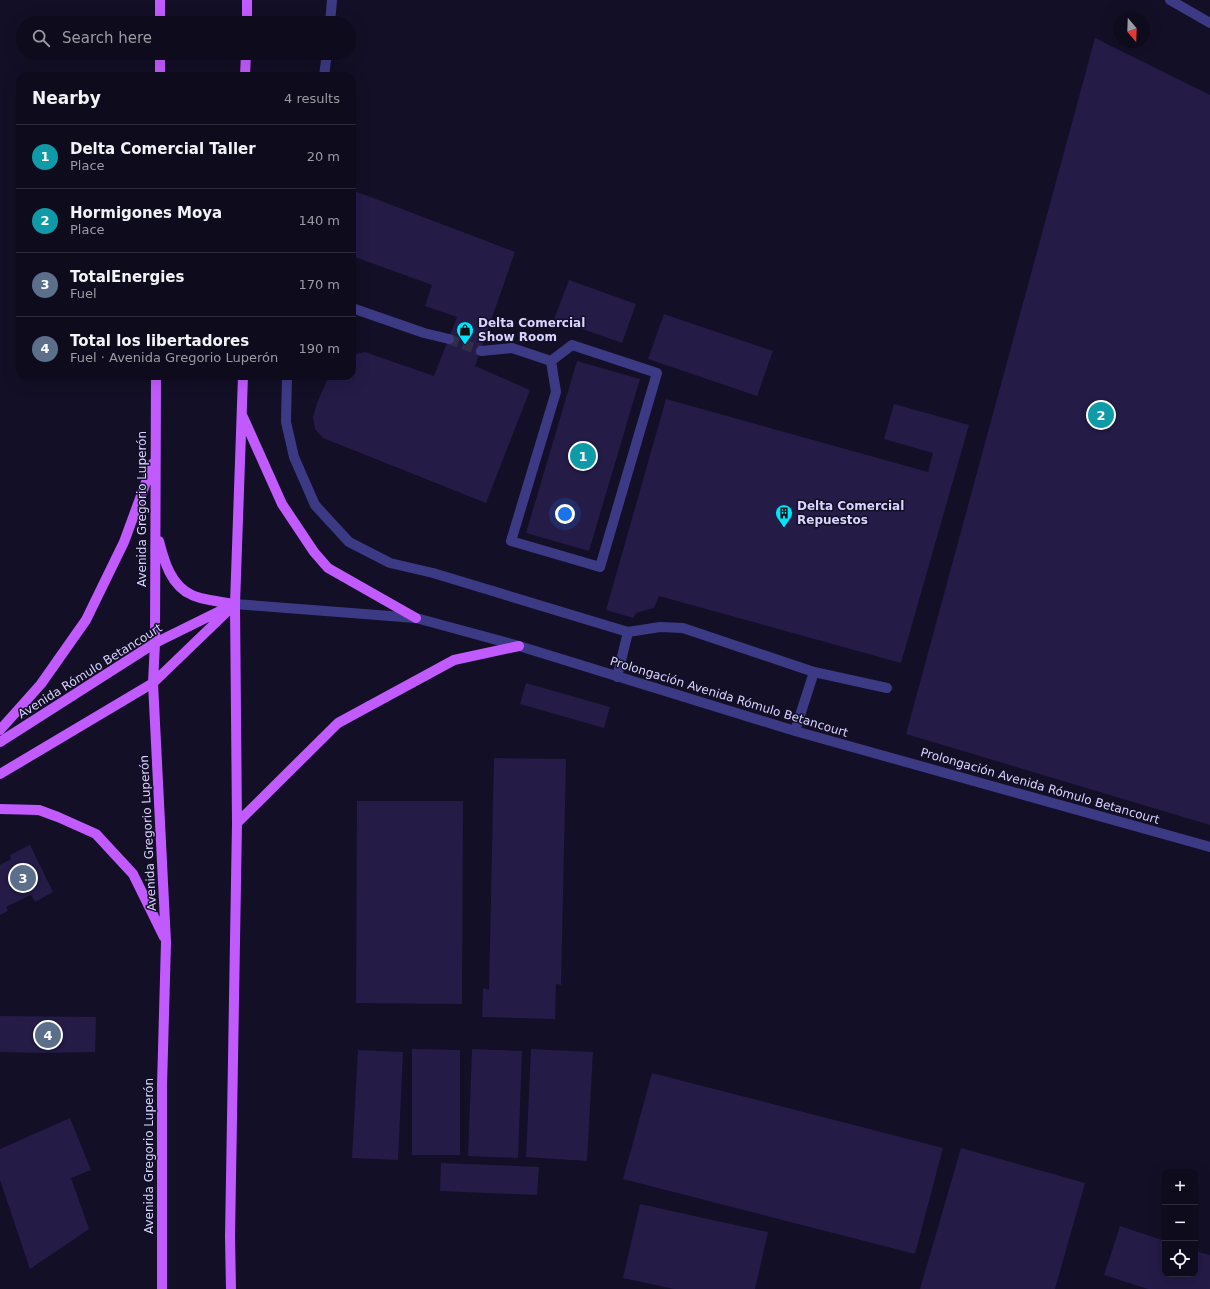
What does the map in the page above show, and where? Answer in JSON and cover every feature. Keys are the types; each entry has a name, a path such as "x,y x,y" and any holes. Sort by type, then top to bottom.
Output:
{"main road":[{"path":"160,0 160,16"},
{"path":"246,16 247,0"},
{"path":"160,60 160,72"},
{"path":"245,72 246,60"},
{"name":"Avenida Gregorio Luperón","path":"156,380 155,643 153,683 166,942 162,1086 162,1289"},
{"path":"231,1289 230,1237 237,823 235,604 243,380"},
{"path":"242,415 282,504 314,552 328,568 416,618"},
{"path":"0,730 41,684 86,620 124,542 155,455"},
{"path":"155,526 164,561 174,580 186,592 193,596 235,604"},
{"path":"0,774 153,683 235,604"},
{"name":"Avenida Rómulo Betancourt","path":"0,742 155,643 235,604"},
{"path":"237,823 338,723 454,660 519,646"},
{"path":"0,809 39,810 96,834 133,874 166,942"}],"street":[{"path":"331,16 332,0"},
{"path":"1170,0 1210,23"},
{"path":"325,72 326,60"},
{"path":"356,309 424,333 449,339"},
{"path":"572,345 657,373 600,567 511,541 556,392 551,361 572,345"},
{"path":"481,351 512,348 551,361"},
{"path":"287,380 286,422 294,457 315,505 349,542 390,563 432,573 628,632 660,627 683,628 814,672 887,688"},
{"name":"Prolongación Avenida Rómulo Betancourt","path":"235,604 416,618 519,646 795,731 1210,847"},
{"path":"617,676 628,632"},
{"path":"795,731 814,672"}],"building":[{"path":"1095,38 1210,95 1210,825 906,734"},
{"name":"Delta Comercial Show Room","path":"356,192 515,252 475,366 530,390 486,503 323,438 315,429 313,417 317,403 327,380 356,380 356,354 365,352 434,376 457,317 425,306 432,285 356,257"},
{"path":"569,280 636,304 622,343 554,319"},
{"path":"664,314 773,351 757,396 648,359"},
{"path":"577,361 640,379 589,551 526,533"},
{"name":"Delta Comercial Repuestos","path":"666,399 928,472 933,453 884,439 894,404 969,425 901,663 659,596 654,608 636,613 633,618 606,610"},
{"path":"526,683 610,707 604,728 520,704"},
{"path":"494,758 566,759 561,985 556,984 555,1019 482,1017 483,988 489,990"},
{"path":"357,801 463,801 462,1004 356,1003"},
{"path":"30,845 53,892 35,902 31,895 6,907 8,911 0,915 0,865 11,859 10,855"},
{"path":"0,1016 96,1017 95,1052 0,1052"},
{"path":"412,1049 460,1050 460,1155 412,1155"},
{"path":"472,1049 522,1051 518,1158 468,1156"},
{"path":"531,1049 593,1052 587,1161 526,1157"},
{"path":"358,1050 403,1052 398,1160 352,1158"},
{"path":"652,1073 943,1148 915,1254 623,1179"},
{"path":"70,1118 91,1170 71,1178 89,1229 30,1269 0,1180 0,1149"},
{"path":"961,1148 1085,1183 1055,1289 920,1289"},
{"path":"441,1163 539,1167 537,1195 440,1191"},
{"path":"640,1204 768,1232 755,1289 674,1289 623,1278"},
{"path":"1120,1226 1162,1240 1162,1277 1198,1277 1198,1252 1210,1255 1210,1289 1148,1289 1104,1275"}],"tunnel":[{"path":"449,339 481,351"}],"place":[{"name":"Delta Comercial Show Room","path":"465,345"},
{"name":"Hormigones Moya","path":"1101,415"},
{"name":"Delta Comercial Taller","path":"583,456"},
{"name":"Delta Comercial Repuestos","path":"784,528"},
{"name":"TotalEnergies","path":"23,878"},
{"name":"Total los libertadores","path":"48,1035"}]}
